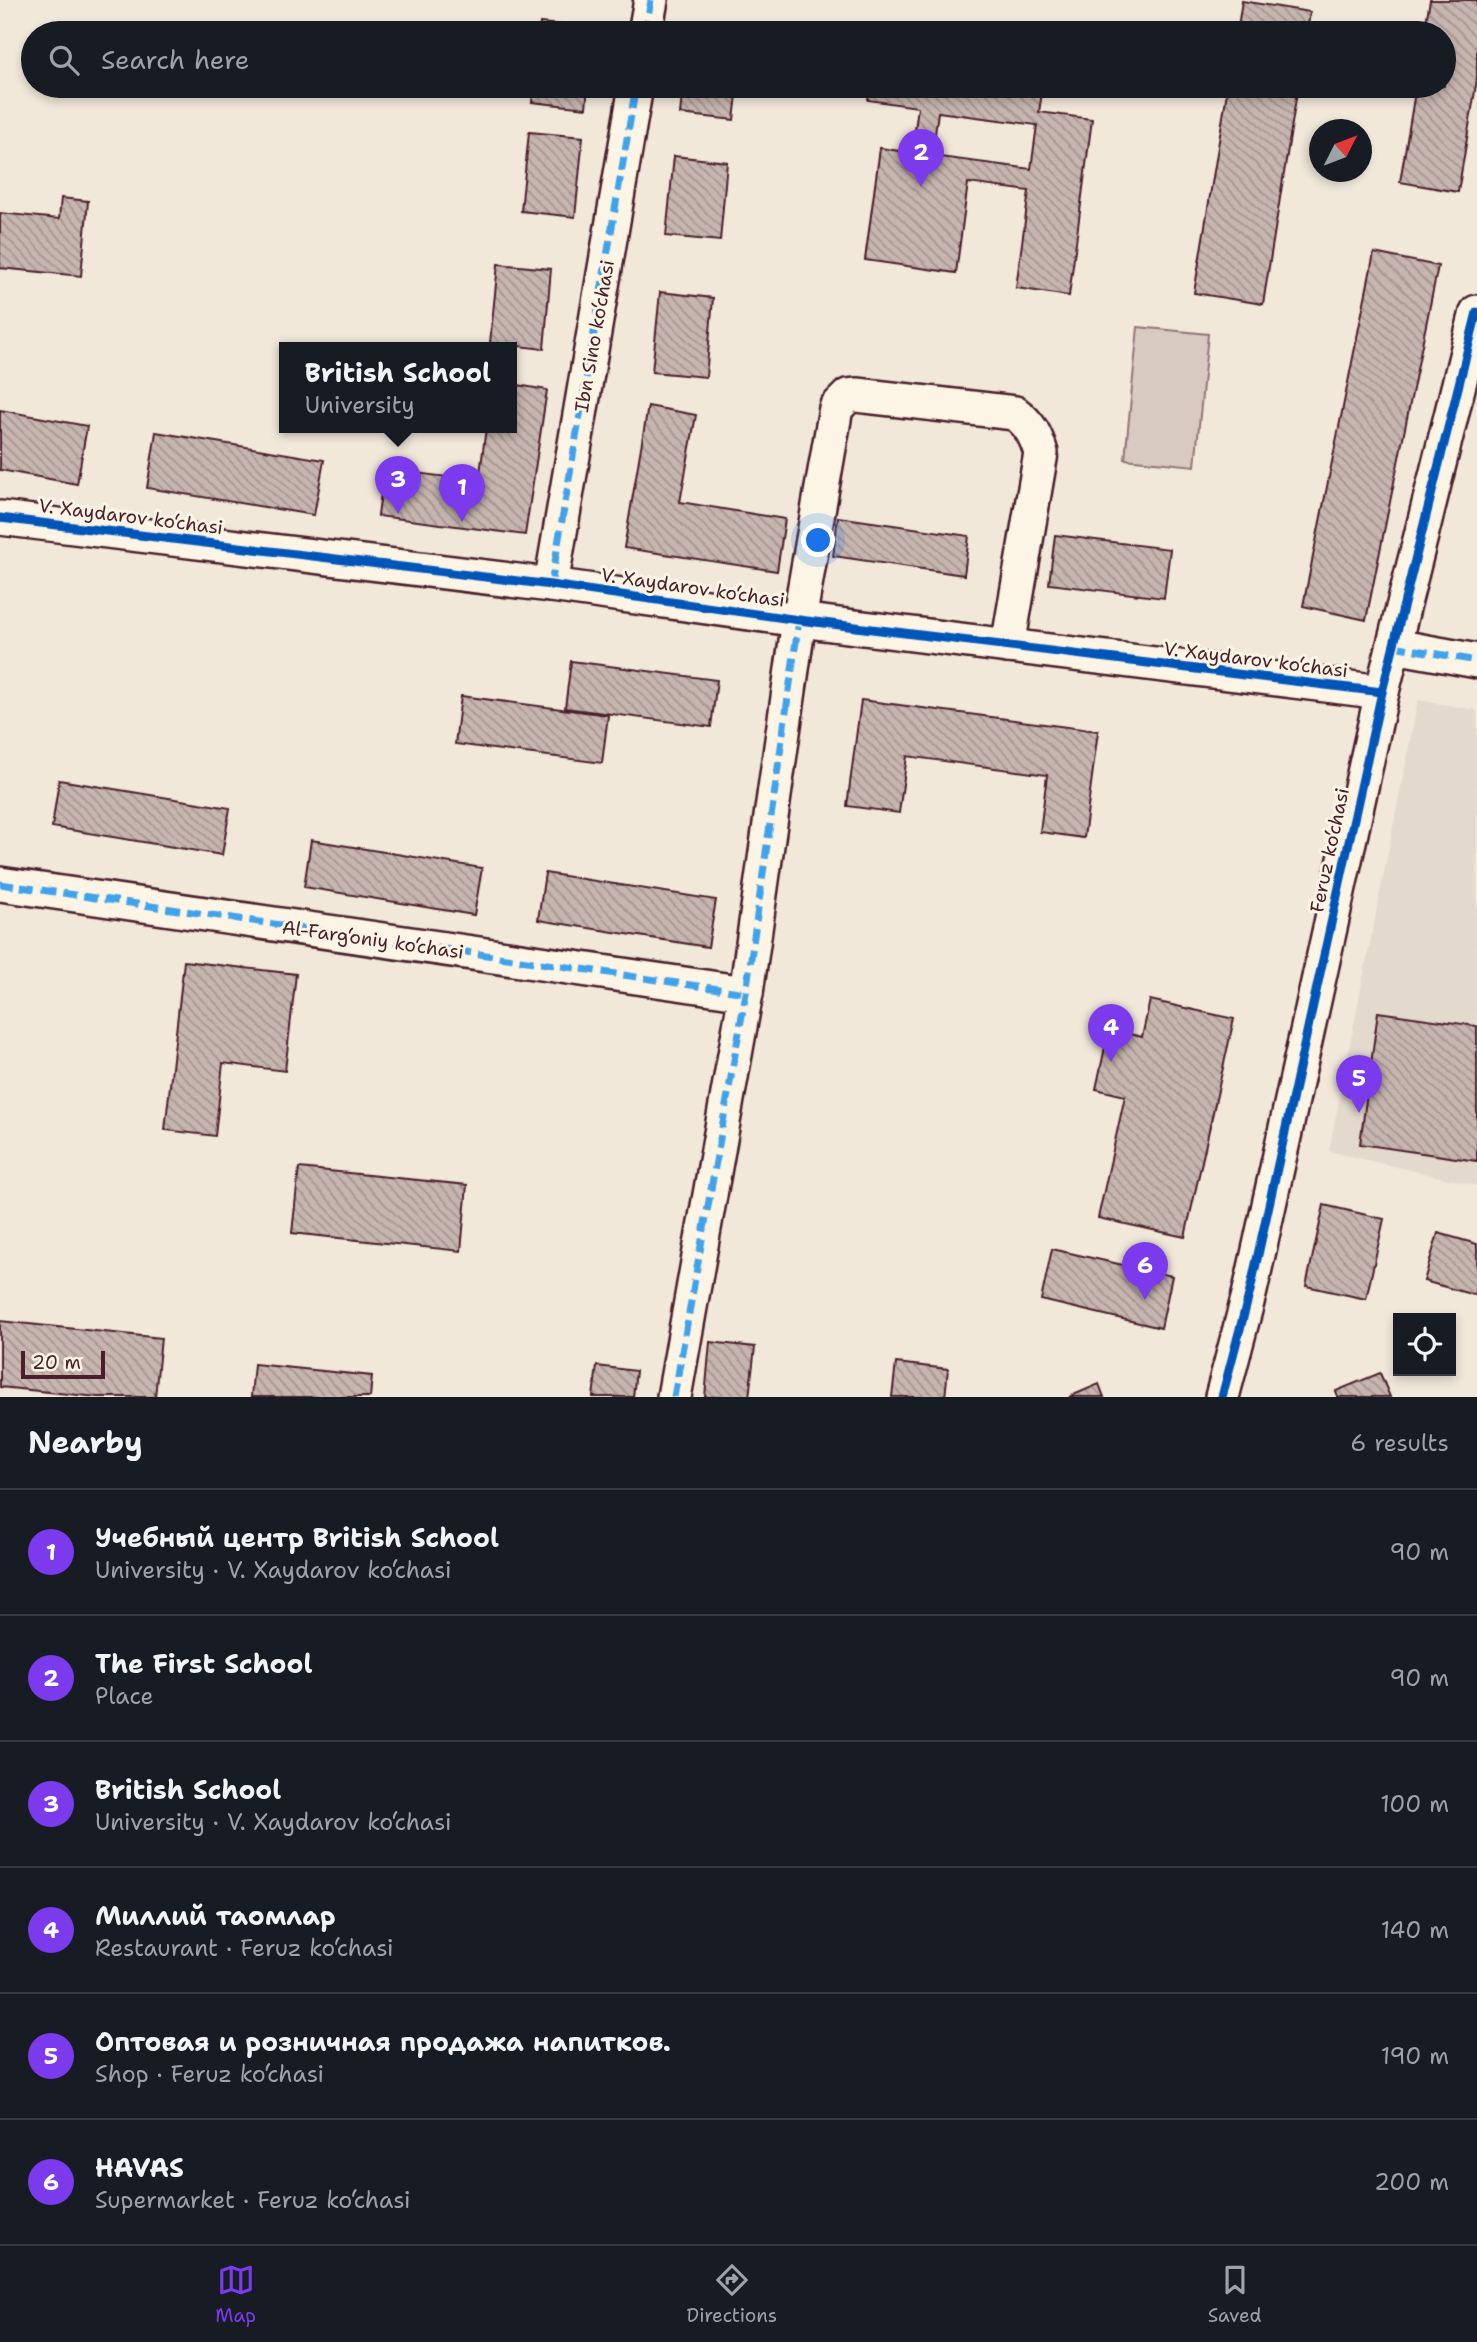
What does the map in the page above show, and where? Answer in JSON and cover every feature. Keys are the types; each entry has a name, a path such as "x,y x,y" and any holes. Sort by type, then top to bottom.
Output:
{"street":[{"path":"647,21 651,0"},
{"name":"Ibn Sino ko‘chasi","path":"551,585 634,98"},
{"name":"Feruz ko‘chasi","path":"1222,1397 1250,1290 1382,692 1477,312"},
{"path":"674,1397 746,993 799,620 836,408 848,396 857,394 1015,413 1027,422 1037,438 1041,453 1008,646"},
{"name":"V. Xaydarov ko‘chasi","path":"0,518 551,585 799,620 1382,692"},
{"path":"1394,646 1477,661"},
{"name":"Al-Farg‘oniy ko‘chasi","path":"0,884 746,993"}],"shaded area":[{"path":"1138,327 1208,334 1195,466 1125,459"},
{"path":"1418,700 1477,710 1477,1186 1329,1151"}],"building":[{"path":"1430,0 1477,0 1477,79 1458,192 1400,182 1414,98 1456,98 1456,21 1426,21"},
{"path":"1242,1 1310,12 1309,21 1239,21"},
{"path":"532,98 587,98 586,108 532,102"},
{"path":"682,98 737,98 734,120 680,114"},
{"path":"868,98 1041,98 1039,112 1092,119 1069,296 1016,288 1029,191 968,183 956,273 865,260 880,148 912,153 918,107","holes":["938,112 1037,125 1031,169 932,156"]},
{"path":"1226,98 1296,98 1263,304 1194,293"},
{"path":"529,132 583,137 575,217 521,211"},
{"path":"674,156 727,162 720,241 666,236"},
{"path":"61,198 88,201 81,276 0,268 0,213 59,219"},
{"path":"1374,253 1438,266 1366,620 1303,606"},
{"path":"498,264 551,269 544,349 517,346 517,342 490,342"},
{"path":"660,292 713,298 706,377 652,372"},
{"path":"517,385 547,390 525,535 378,516 384,469 479,481 485,433 517,433"},
{"path":"648,406 696,415 680,502 785,519 777,571 624,548"},
{"path":"0,410 87,426 77,484 0,470"},
{"path":"156,432 324,460 314,515 147,488"},
{"path":"838,517 969,536 964,575 833,556"},
{"path":"1055,535 1170,549 1164,598 1049,584"},
{"path":"571,661 717,680 711,727 565,708"},
{"path":"461,696 608,715 602,763 455,744"},
{"path":"861,700 1098,731 1084,838 1040,832 1047,775 907,756 899,813 847,806"},
{"path":"59,780 230,808 222,855 52,827"},
{"path":"311,840 482,868 474,915 304,887"},
{"path":"545,873 716,900 708,947 538,920"},
{"path":"184,961 296,974 285,1071 223,1063 215,1136 165,1130"},
{"path":"1150,1000 1234,1019 1185,1237 1098,1218 1125,1096 1096,1089 1109,1029 1142,1037"},
{"path":"1378,1012 1477,1026 1477,1161 1360,1144"},
{"path":"299,1168 467,1185 461,1251 292,1233"},
{"path":"1324,1205 1384,1219 1366,1299 1306,1286"},
{"path":"1438,1233 1477,1244 1477,1283 1474,1295 1424,1281"},
{"path":"1052,1249 1172,1276 1161,1328 1041,1300"},
{"path":"0,1321 161,1338 155,1397 98,1397 0,1387"},
{"path":"710,1342 755,1347 749,1397 705,1397"},
{"path":"896,1363 948,1369 945,1397 892,1397"},
{"path":"254,1364 372,1376 370,1397 251,1397"},
{"path":"597,1366 636,1371 633,1397 593,1397"},
{"path":"1380,1373 1390,1397 1338,1397 1336,1391"},
{"path":"1099,1384 1104,1397 1069,1397"}],"marked path":[{"path":"647,21 651,0"},
{"path":"551,585 634,98"},
{"path":"674,1397 746,993 799,620"},
{"path":"1394,646 1477,661"},
{"path":"0,884 746,993"}],"cycle path":[{"path":"1222,1397 1250,1291 1382,692 1477,312"},
{"path":"0,518 551,585 799,620 1382,692"}],"place":[{"name":"The First School","path":"921,187"},
{"name":"British School","path":"398,514"},
{"name":"Учебный центр British School","path":"462,522"},
{"name":"Миллий таомлар","path":"1111,1062"},
{"name":"Оптовая и розничная продажа напитков.","path":"1359,1113"},
{"name":"HAVAS","path":"1145,1300"}]}
